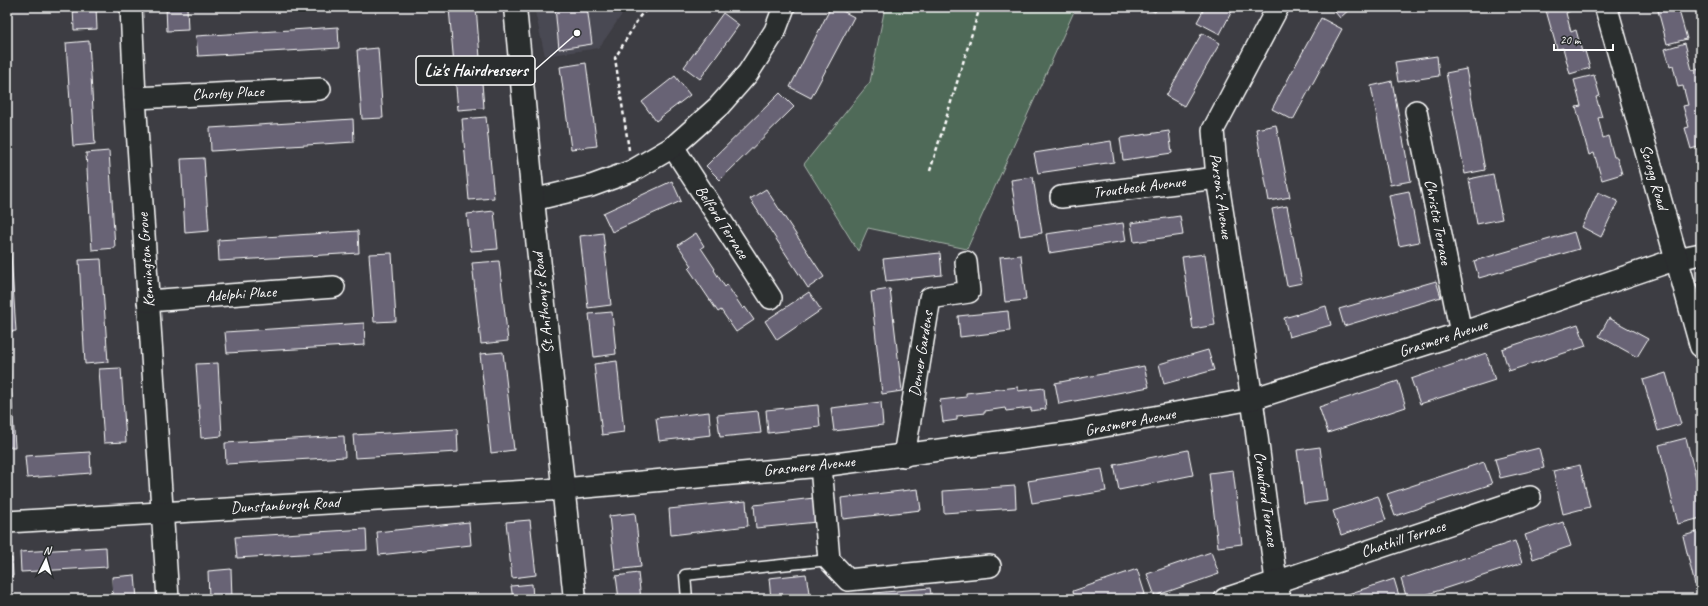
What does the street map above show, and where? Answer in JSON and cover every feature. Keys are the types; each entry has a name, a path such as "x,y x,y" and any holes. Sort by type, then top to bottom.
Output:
{"street":[{"name":"Kennington Grove","path":"131,7 135,98 168,599"},
{"name":"St Anthony's Road","path":"515,7 533,200 575,599"},
{"path":"533,200 591,186 632,171 673,146 719,106 748,73 775,31 784,7"},
{"name":"Parson's Avenue","path":"1252,399 1217,178 1213,130 1278,7"},
{"name":"Scrogg Road","path":"1606,7 1701,346"},
{"name":"Chorley Place","path":"135,98 320,89"},
{"name":"Christie Terrace","path":"1416,111 1461,333"},
{"name":"Belford Terrace","path":"673,146 772,298"},
{"name":"Troutbeck Avenue","path":"1061,197 1217,178"},
{"name":"Grasmere Avenue","path":"563,489 821,466 904,456 1072,432 1252,399 1461,333 1677,259 1701,254"},
{"name":"Denver Gardens","path":"904,456 930,298 969,292 966,262"},
{"name":"Adelphi Place","path":"148,301 334,287"},
{"name":"Crawford Terrace","path":"1252,399 1278,590"},
{"path":"821,466 829,560 848,580 990,566"},
{"name":"Dunstanburgh Road","path":"7,522 563,489"},
{"name":"Chathill Terrace","path":"1225,599 1278,590 1530,497"}],"lane":[{"path":"687,599 685,575 829,560"}],"path":[{"path":"632,171 615,58 640,16 650,7"},
{"path":"930,171 980,7"}],"shaded area":[{"path":"534,7 627,7 599,48 545,56"}],"green space":[{"path":"885,7 1076,7 967,249 868,228 858,251 804,164 870,82"}],"building":[{"path":"73,7 96,7 97,29 74,30"},
{"path":"166,7 187,7 188,30 167,31"},
{"path":"476,7 484,108 458,110 449,8"},
{"path":"555,7 587,7 592,44 559,49"},
{"path":"738,7 752,7 750,11"},
{"path":"831,7 835,7 854,17 811,98 790,87"},
{"path":"1144,7 1158,7 1155,12"},
{"path":"1205,7 1234,7 1220,34 1197,22"},
{"path":"1331,7 1352,7 1340,18"},
{"path":"1545,7 1569,7 1570,11 1566,13 1571,32 1576,30 1582,52 1585,51 1590,68 1570,74 1563,48 1557,49"},
{"path":"1657,7 1678,7 1687,39 1667,44"},
{"path":"723,13 739,25 700,79 684,67"},
{"path":"1321,18 1342,29 1293,120 1272,109"},
{"path":"338,27 339,48 198,56 196,36"},
{"path":"1202,33 1220,43 1184,106 1166,96"},
{"path":"89,41 95,144 73,146 66,43"},
{"path":"1685,43 1692,70 1698,69 1701,82 1701,146 1691,149 1685,128 1689,127 1683,106 1688,105 1683,86 1678,87 1673,65 1670,66 1665,49"},
{"path":"378,48 383,118 362,119 357,50"},
{"path":"1437,56 1439,76 1398,82 1395,62"},
{"path":"586,63 597,146 571,149 560,67"},
{"path":"1466,69 1485,170 1465,174 1446,73"},
{"path":"1594,75 1600,96 1596,97 1602,117 1598,118 1603,138 1608,136 1614,157 1617,157 1622,174 1602,180 1594,153 1589,155 1576,107 1581,106 1574,80"},
{"path":"675,76 690,95 656,121 642,102"},
{"path":"1392,81 1411,181 1390,185 1371,86"},
{"path":"780,93 794,107 720,180 706,166"},
{"path":"486,117 494,198 469,200 462,119"},
{"path":"353,119 354,142 211,151 210,128"},
{"path":"1276,125 1290,197 1269,201 1256,129"},
{"path":"1169,131 1172,153 1123,160 1120,138"},
{"path":"1111,141 1114,162 1038,173 1034,153"},
{"path":"109,151 115,248 92,250 86,153"},
{"path":"204,158 209,231 185,233 181,159"},
{"path":"1493,174 1502,219 1477,224 1469,179"},
{"path":"1033,177 1042,233 1020,236 1011,180"},
{"path":"672,181 681,201 612,232 603,213"},
{"path":"766,189 824,277 808,288 750,199"},
{"path":"1409,191 1419,242 1399,246 1389,195"},
{"path":"1598,192 1618,201 1601,237 1582,227"},
{"path":"7,193 16,331 7,332"},
{"path":"1287,206 1302,283 1287,286 1272,209"},
{"path":"494,211 498,249 471,251 467,214"},
{"path":"1180,216 1183,235 1134,242 1131,223"},
{"path":"1123,223 1126,241 1049,253 1046,234"},
{"path":"358,231 359,253 219,261 218,240"},
{"path":"1574,232 1579,249 1479,278 1474,261"},
{"path":"603,233 611,305 588,308 580,236"},
{"path":"696,233 704,246 701,248 725,287 727,285 743,309 745,307 754,320 736,332 721,310 718,312 689,269 692,266 678,245"},
{"path":"392,253 396,321 374,322 369,254"},
{"path":"940,253 942,275 886,281 883,259"},
{"path":"1205,254 1215,325 1193,329 1182,257"},
{"path":"1021,255 1026,300 1005,302 1000,257"},
{"path":"101,259 108,362 85,364 79,260"},
{"path":"499,261 508,341 481,344 472,263"},
{"path":"1436,281 1441,297 1344,326 1339,309"},
{"path":"890,289 902,391 882,394 871,292"},
{"path":"809,292 821,310 777,340 765,321"},
{"path":"1326,306 1331,325 1289,337 1284,318"},
{"path":"1008,311 1010,331 960,337 958,316"},
{"path":"612,312 616,354 594,357 589,314"},
{"path":"1609,318 1648,339 1637,357 1599,336"},
{"path":"364,323 365,345 227,353 225,332"},
{"path":"1578,324 1586,346 1509,371 1502,349"},
{"path":"1208,350 1214,370 1164,384 1159,364"},
{"path":"503,352 514,450 491,453 480,354"},
{"path":"7,353 9,353 15,447 7,447"},
{"path":"1486,353 1495,380 1420,404 1411,379"},
{"path":"617,361 624,432 602,435 594,364"},
{"path":"218,363 222,436 201,438 196,364"},
{"path":"1144,366 1149,387 1059,404 1055,383"},
{"path":"121,368 126,442 104,443 99,369"},
{"path":"1666,373 1681,424 1658,431 1643,380"},
{"path":"1398,381 1406,407 1328,433 1319,407"},
{"path":"1018,387 1018,391 1044,388 1046,409 1031,411 1031,408 1006,411 1005,408 985,411 985,413 957,416 957,420 943,422 940,400 966,397 966,393"},
{"path":"881,402 883,425 834,431 831,408"},
{"path":"818,405 820,427 768,433 766,410"},
{"path":"758,411 761,433 720,437 717,415"},
{"path":"709,412 711,435 659,441 656,418"},
{"path":"457,429 458,452 355,458 353,435"},
{"path":"344,436 345,457 226,464 225,443"},
{"path":"1686,438 1701,498 1701,518 1678,524 1659,445"},
{"path":"1320,447 1327,501 1304,504 1297,450"},
{"path":"1539,448 1544,468 1500,478 1495,459"},
{"path":"1188,450 1193,475 1119,490 1114,465"},
{"path":"90,452 91,473 27,478 25,456"},
{"path":"1484,462 1492,484 1395,516 1387,494"},
{"path":"1580,465 1590,507 1563,514 1553,471"},
{"path":"1102,469 1106,491 1032,503 1028,481"},
{"path":"1233,470 1242,544 1218,547 1209,473"},
{"path":"1015,486 1016,508 944,513 943,491"},
{"path":"918,489 921,510 843,519 841,498"},
{"path":"1378,496 1386,520 1341,535 1333,511"},
{"path":"814,498 817,522 756,528 754,505"},
{"path":"746,501 748,526 671,535 669,509"},
{"path":"635,513 641,567 615,570 609,516"},
{"path":"530,520 536,575 512,578 506,522"},
{"path":"469,522 471,545 379,555 377,532"},
{"path":"1563,522 1571,546 1533,559 1525,535"},
{"path":"366,529 367,550 237,558 235,537"},
{"path":"1701,531 1701,584 1695,585 1683,536"},
{"path":"1515,541 1522,563 1413,599 1407,599 1401,579"},
{"path":"106,547 107,567 21,572 20,552"},
{"path":"1211,552 1219,574 1155,596 1147,574"},
{"path":"7,558 12,558 13,576 7,577"},
{"path":"231,569 232,599 209,599 208,571"},
{"path":"1137,569 1145,594 1130,599 1075,599 1073,591"},
{"path":"638,573 641,599 619,599 616,576"},
{"path":"806,574 810,599 771,599 769,578"},
{"path":"135,575 137,599 113,599 112,577"},
{"path":"1394,579 1400,599 1347,599 1345,595"},
{"path":"532,584 533,599 513,599 511,586"},
{"path":"930,588 932,599 874,599 874,593"},
{"path":"1694,596 1695,599 1681,599"}],"place":[{"name":"Liz's Hairdressers","path":"577,33"}]}
